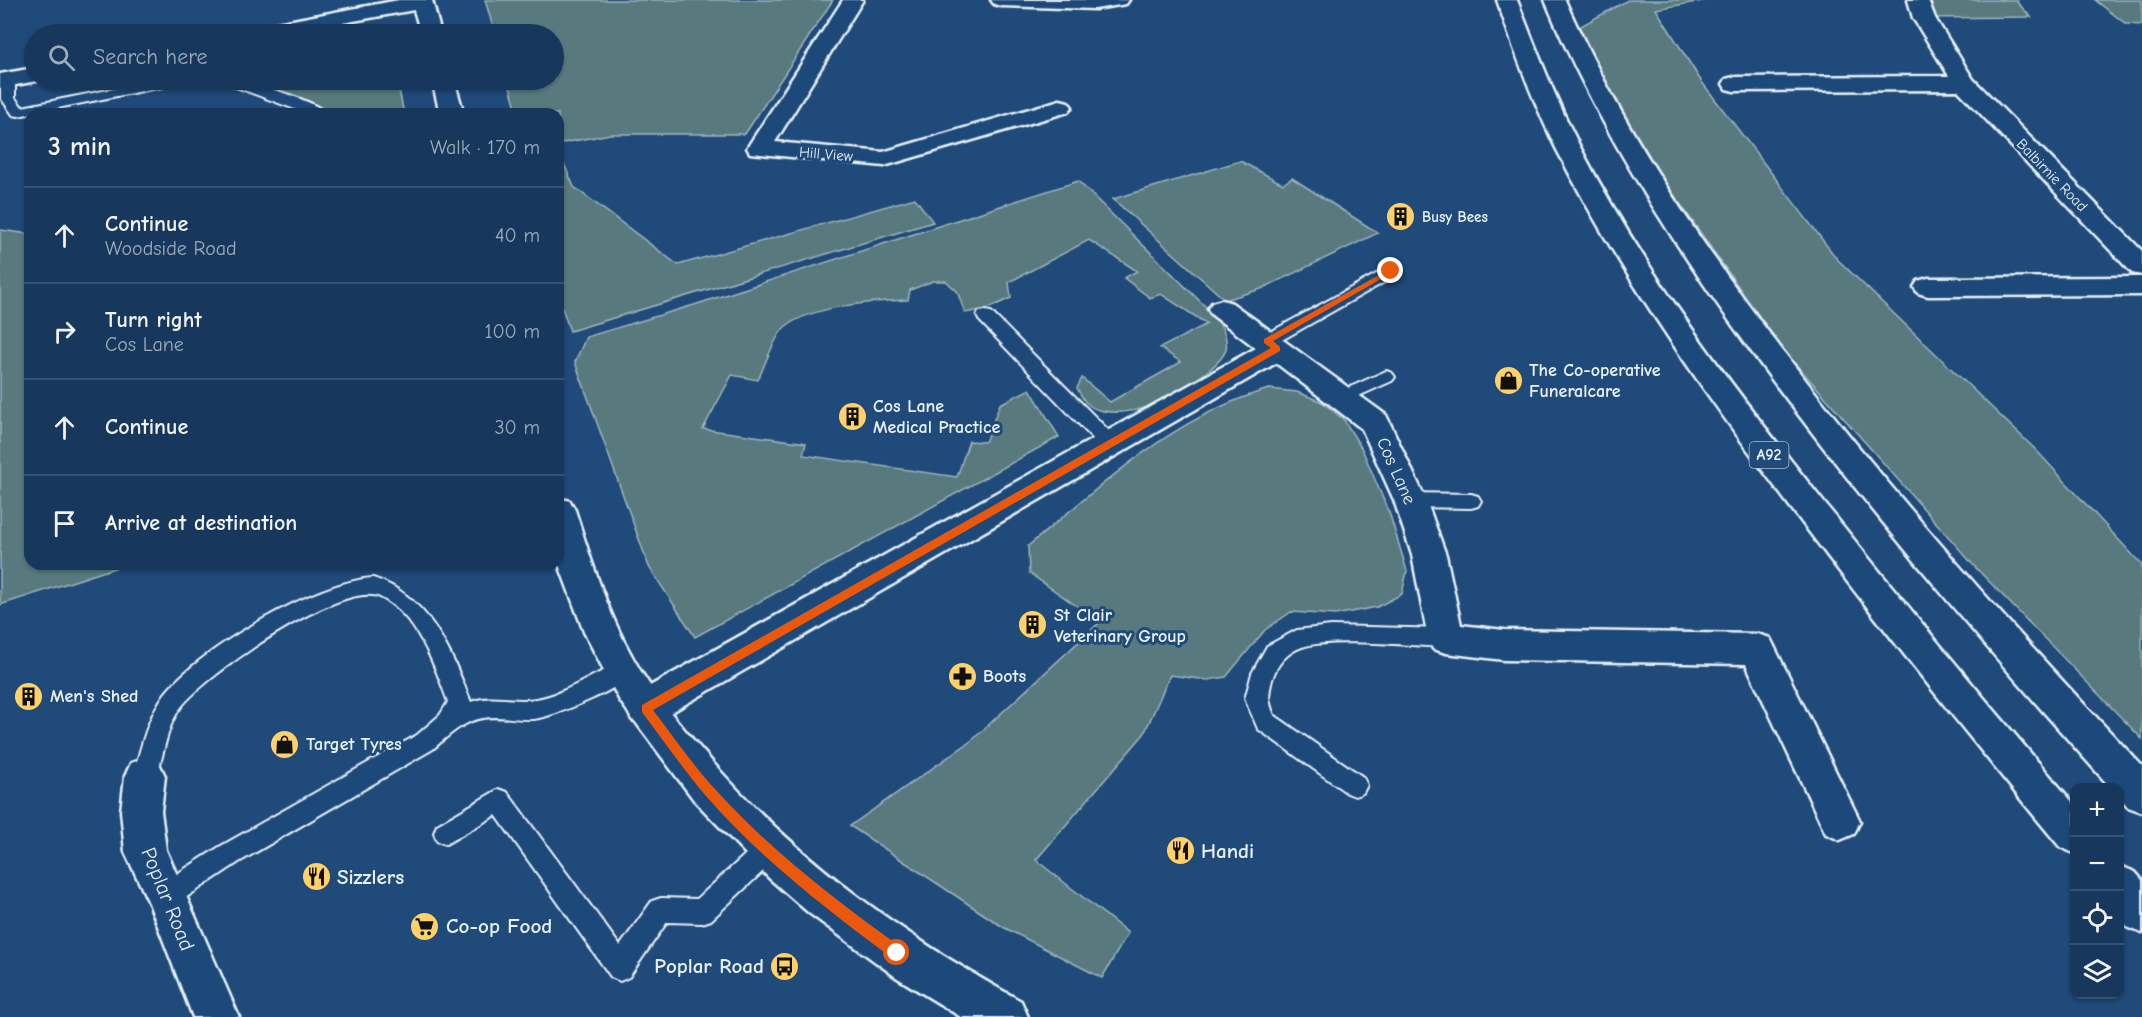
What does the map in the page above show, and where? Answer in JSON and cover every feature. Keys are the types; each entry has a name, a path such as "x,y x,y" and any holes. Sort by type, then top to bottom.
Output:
{"main road":[{"name":"Hill View","path":"853,0 759,148 884,159 1060,106"},
{"path":"1001,0 1119,0"},
{"name":"A92","path":"1507,0 1520,39 1554,120 1608,218 1688,344 1791,485 1962,701 2070,829"},
{"path":"1555,0 1570,38 1606,112 1689,247 1831,439 1949,580 2142,794"},
{"name":"Balbirnie Road","path":"1918,0 1924,18 1964,83 2142,267"},
{"path":"302,24 422,1 428,24"},
{"path":"4,81 24,77"},
{"path":"1734,84 1964,83"},
{"path":"446,90 450,108"},
{"path":"1928,287 2142,286"},
{"name":"Cos Lane","path":"1222,309 1375,423 1410,500 1429,555 1446,638"},
{"path":"645,708 1110,444 1272,345"},
{"path":"564,528 593,615 622,672 645,708 709,792 767,850 837,909 897,953 963,995 1005,1017"},
{"path":"1446,638 1504,645 1757,649 1840,820"},
{"name":"Poplar Road","path":"145,776 141,811 146,852 167,895 216,1017"},
{"path":"2124,891 2142,912"}],"lane":[{"path":"4,81 8,98 18,112 24,111"},
{"path":"38,108 127,90"},
{"path":"262,90 306,108"},
{"path":"1272,345 1391,271"},
{"path":"985,316 1110,444"},
{"path":"1342,397 1386,377"},
{"path":"1410,500 1471,501"},
{"path":"145,776 155,735 173,700 204,669 255,636 314,603 344,590 372,586 398,597 422,624 451,680 460,703 448,722 425,742 230,854 167,895"},
{"path":"1355,785 1266,722 1256,699 1263,673 1275,652 1297,639 1331,635 1446,638"},
{"path":"448,722 482,708 536,709 590,690 622,672"},
{"path":"446,833 499,800 620,968 661,910 702,911 767,850"}],"green space":[{"path":"485,0 833,0 745,134 610,134 564,143 564,108 516,108 511,90 564,90 564,24 492,24"},
{"path":"1628,0 1708,0 1656,9 1701,81 1837,259 2036,450 2142,565 2142,739 1976,568 1780,346 1625,125 1579,27"},
{"path":"1918,0 2019,0 2016,1 2031,17 1924,18"},
{"path":"2095,0 2142,0 2142,25 2126,24"},
{"path":"253,90 399,90 403,108 301,108"},
{"path":"1240,161 1283,184 1292,178 1378,233 1261,289 1225,300 1113,199"},
{"path":"564,164 574,187 678,265 915,198 933,222 570,331 564,314"},
{"path":"1078,181 1211,312 1223,329 1226,339 1226,349 1222,357 1191,383 1145,408 1110,412 1095,409 1088,404 1077,388 1082,378 1110,402 1181,362 1160,348 1207,324 1161,294 1150,298 1124,278 1137,271 1089,240 1009,282 1011,298 987,309 965,313 957,291 946,281 933,281 910,290 908,300 845,306 798,319 786,326 778,336 758,380 732,375 703,429 806,443 803,455 957,477 969,441 985,442 1000,404 1030,389 1059,437 695,637 649,567 575,362 586,337 694,305"},
{"path":"0,230 24,233 24,570 108,570 0,605"},
{"path":"1269,389 1297,392 1322,402 1344,420 1362,449 1390,515 1407,571 1402,594 1377,607 1335,615 1291,612 1265,630 1226,677 1208,680 1170,675 1144,734 1036,860 1128,933 1102,978 1003,927 850,826 971,741 1100,622 1029,573 1028,546 1112,477 1171,434 1202,416"}],"place":[{"name":"Busy Bees","path":"1401,217"},
{"name":"The Co-operative Funeralcare","path":"1508,380"},
{"name":"Cos Lane Medical Practice","path":"852,416"},
{"name":"St Clair Veterinary Group","path":"1033,625"},
{"name":"Boots","path":"962,676"},
{"name":"Men's Shed","path":"29,696"},
{"name":"Target Tyres","path":"285,744"},
{"name":"Handi","path":"1180,851"},
{"name":"Sizzlers","path":"316,877"},
{"name":"Co-op Food","path":"425,926"},
{"name":"Poplar Road","path":"785,966"}],"route":[{"path":"897,953 837,909 767,850 709,792 645,708 1277,349 1267,341 1391,271"}]}
